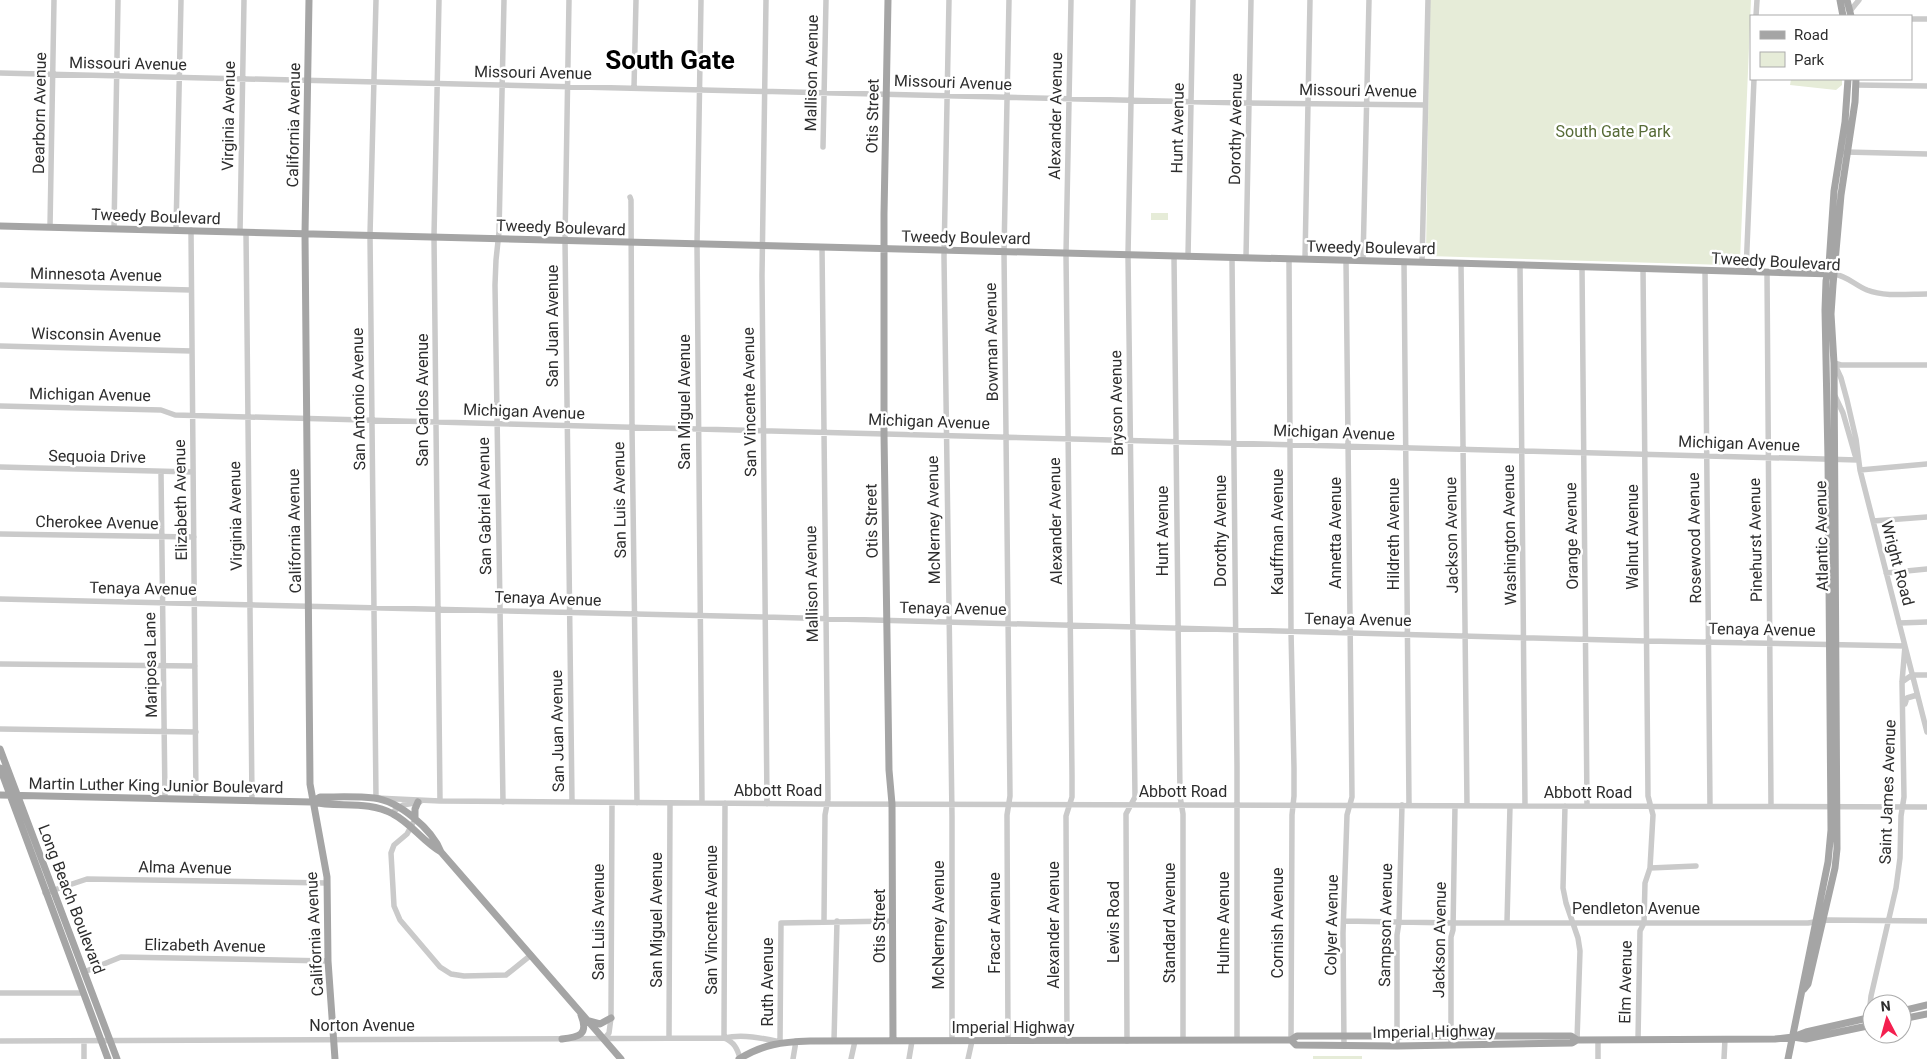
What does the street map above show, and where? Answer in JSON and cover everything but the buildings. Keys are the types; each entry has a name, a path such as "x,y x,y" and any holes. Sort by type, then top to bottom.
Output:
{"main road":[{"name":"California Avenue","path":"309,0 305,234 310,784 327,883 328,961 335,1059"},
{"name":"Otis Street","path":"888,0 884,249 884,434 889,770 892,804 894,1041"},
{"path":"1840,0 1843,15"},
{"path":"1848,0 1850,14"},
{"name":"Atlantic Avenue","path":"1788,1059 1804,989 1808,984 1828,862 1834,806 1831,459 1826,397 1825,310 1841,195 1848,80"},
{"name":"Atlantic Avenue","path":"1844,152 1856,82"},
{"name":"Tweedy Boulevard","path":"0,226 1831,274"},
{"name":"Atlantic Avenue","path":"1831,274 1834,363 1834,426 1831,459"},
{"path":"1825,359 1829,364 1830,383 1834,393"},
{"path":"1826,397 1830,402 1834,426"},
{"name":"Long Beach Boulevard","path":"0,749 117,1059"},
{"name":"Long Beach Boulevard","path":"0,768 108,1059"},
{"name":"Martin Luther King Junior Boulevard","path":"0,795 312,802 320,804 364,805 391,813 432,847 441,852 621,1059"},
{"name":"Martin Luther King Junior Boulevard","path":"312,802 320,797 376,798 398,807 415,819 438,843 441,852"},
{"path":"415,819 415,809 418,802"},
{"path":"68,955 73,958 79,971 84,972"},
{"path":"82,993 88,993 95,1010 100,1012"},
{"path":"1912,1009 1927,1005"},
{"path":"562,1039 575,1037 583,1032 584,1024 579,1010"},
{"path":"1912,1017 1927,1014"},
{"path":"588,1020 600,1024 611,1018"},
{"name":"Imperial Highway","path":"1792,1037 1862,1019"},
{"name":"Imperial Highway","path":"1290,1040 1296,1045 1397,1046 1572,1043 1578,1040 1792,1037 1806,1039 1862,1028"},
{"name":"Imperial Highway","path":"739,1059 765,1045 796,1041 1290,1040 1298,1036 1571,1036 1578,1040"}],"street":[{"name":"Dearborn Avenue","path":"50,227 54,0"},
{"path":"114,228 118,0"},
{"path":"176,230 181,0"},
{"name":"Virginia Avenue","path":"244,0 243,232 248,417 252,800"},
{"name":"San Antonio Avenue","path":"376,0 370,235 376,798"},
{"name":"San Carlos Avenue","path":"439,0 434,236 440,801"},
{"name":"San Gabriel Avenue","path":"503,802 495,285 503,85 504,0"},
{"name":"San Juan Avenue","path":"569,0 565,240 568,612 572,802"},
{"path":"634,88 636,0"},
{"name":"San Miguel Avenue","path":"701,0 696,244 702,803"},
{"name":"San Vincente Avenue","path":"766,0 762,246 768,804"},
{"name":"Mallison Avenue","path":"824,147 826,0"},
{"name":"McNerney Avenue","path":"949,0 944,250 952,804 952,1040"},
{"name":"Bowman Avenue","path":"1008,804 1004,252 1009,0"},
{"name":"Alexander Avenue","path":"1067,1041 1066,816 1072,797 1066,254 1071,0"},
{"name":"Bryson Avenue","path":"1130,805 1135,797 1128,255 1133,0"},
{"name":"Hunt Avenue","path":"1188,257 1193,0"},
{"name":"Dorothy Avenue","path":"1246,258 1251,0"},
{"path":"1304,259 1310,0"},
{"path":"1363,261 1369,0"},
{"path":"1422,262 1428,0"},
{"path":"1756,15 1757,0"},
{"path":"1850,14 1858,0"},
{"path":"1912,19 1927,19"},
{"name":"Missouri Avenue","path":"0,73 1191,102 1425,105"},
{"path":"1746,272 1754,80"},
{"path":"1856,82 1927,86"},
{"path":"1844,152 1927,154"},
{"name":"San Luis Avenue","path":"630,196 637,803"},
{"name":"Elizabeth Avenue","path":"191,230 196,799"},
{"name":"Mallison Avenue","path":"822,247 827,804 824,814 824,921"},
{"name":"Hunt Avenue","path":"1174,256 1177,628 1180,796 1182,805"},
{"name":"Dorothy Avenue","path":"1232,258 1237,805"},
{"name":"Kauffman Avenue","path":"1289,259 1293,805"},
{"name":"Annetta Avenue","path":"1346,260 1352,797 1349,805"},
{"name":"Hildreth Avenue","path":"1404,262 1409,806"},
{"name":"Jackson Avenue","path":"1461,263 1467,806"},
{"name":"Washington Avenue","path":"1520,265 1526,806"},
{"name":"Orange Avenue","path":"1582,267 1587,806"},
{"name":"Walnut Avenue","path":"1643,268 1648,796 1651,806"},
{"name":"Rosewood Avenue","path":"1705,270 1710,806"},
{"name":"Pinehurst Avenue","path":"1767,272 1771,806"},
{"name":"Tweedy Boulevard","path":"1831,274 1847,278 1870,291 1927,294"},
{"name":"Minnesota Avenue","path":"0,286 192,290"},
{"name":"Wisconsin Avenue","path":"0,346 192,350"},
{"path":"1834,363 1841,365 1927,365"},
{"name":"Wright Road","path":"1834,363 1841,378 1856,439 1860,470 1927,732"},
{"name":"Wright Road","path":"1834,393 1845,419 1858,460"},
{"name":"Michigan Avenue","path":"0,406 161,410 175,415 193,416 1858,460"},
{"path":"1845,419 1850,414"},
{"path":"1849,433 1856,439"},
{"path":"1860,470 1927,464"},
{"name":"Sequoia Drive","path":"0,467 193,472"},
{"name":"Mariposa Lane","path":"161,472 165,799"},
{"path":"1873,522 1927,517"},
{"name":"Cherokee Avenue","path":"0,534 194,537"},
{"path":"1886,573 1927,569"},
{"name":"Tenaya Avenue","path":"0,599 194,602 1407,633 1524,638 1905,646"},
{"path":"1899,623 1927,622"},
{"name":"Saint James Avenue","path":"1874,994 1896,888 1900,858 1903,807 1902,682 1905,646"},
{"path":"0,664 195,666"},
{"path":"1902,682 1912,675 1927,675"},
{"path":"1903,711 1907,698 1917,695"},
{"path":"0,729 196,732"},
{"name":"Abbott Road","path":"376,798 503,802 768,804 1927,807"},
{"name":"Abbott Road","path":"391,813 398,807 418,802 440,801"},
{"name":"San Luis Avenue","path":"604,1039 609,1033 611,1018 612,803"},
{"name":"San Miguel Avenue","path":"669,1038 670,803"},
{"name":"San Vincente Avenue","path":"724,1038 725,803"},
{"name":"Fracar Avenue","path":"1008,804 1008,1041"},
{"name":"Lewis Road","path":"1127,1041 1126,814 1130,805"},
{"name":"Standard Avenue","path":"1182,805 1183,1040"},
{"name":"Hulme Avenue","path":"1236,1040 1237,805"},
{"name":"Cornish Avenue","path":"1290,1040 1293,805"},
{"name":"Colyer Avenue","path":"1344,1046 1346,815 1349,805"},
{"name":"Sampson Avenue","path":"1397,1046 1396,935 1399,922 1402,806"},
{"name":"Jackson Avenue","path":"1451,1045 1450,937 1453,923 1455,806"},
{"path":"1507,922 1510,806"},
{"path":"1565,806 1564,888 1566,903 1578,938 1580,951 1578,1040"},
{"name":"Elm Avenue","path":"1638,1040 1640,931 1644,923 1645,884 1650,868 1654,816 1651,806"},
{"path":"415,819 411,828 392,849 394,906 400,920 445,972 458,976 502,975 510,972 531,956"},
{"path":"1650,868 1696,866"},
{"name":"Alma Avenue","path":"45,893 86,879 327,883"},
{"path":"824,921 892,921"},
{"name":"Ruth Avenue","path":"780,1042 782,922 824,921"},
{"path":"834,1041 836,921"},
{"name":"Pendleton Avenue","path":"1344,921 1453,923 1927,921"},
{"name":"Elizabeth Avenue","path":"84,972 121,957 328,961"},
{"path":"0,993 82,993"},
{"name":"Norton Avenue","path":"0,1041 604,1039 724,1038 734,1036 756,1037 780,1042"},
{"path":"724,1038 732,1041 736,1046 739,1059"},
{"path":"1724,1059 1725,1039"},
{"path":"1598,1040 1598,1059"},
{"path":"84,1041 84,1059"},
{"path":"793,1059 796,1041"},
{"path":"851,1059 855,1041"},
{"path":"968,1059 972,1041"},
{"path":"909,1059 912,1042"}],"green space":[{"name":"South Gate Park","path":"1430,0 1751,0 1740,261 1731,261 1726,265 1428,256 1426,254"},
{"path":"1791,80 1842,80 1842,85 1836,90 1790,85"},
{"path":"1151,213 1168,213 1168,220 1151,220"},
{"path":"1313,1056 1362,1056 1362,1059 1313,1059"}],"district":[{"name":"South Gate","path":"670,60"}]}
